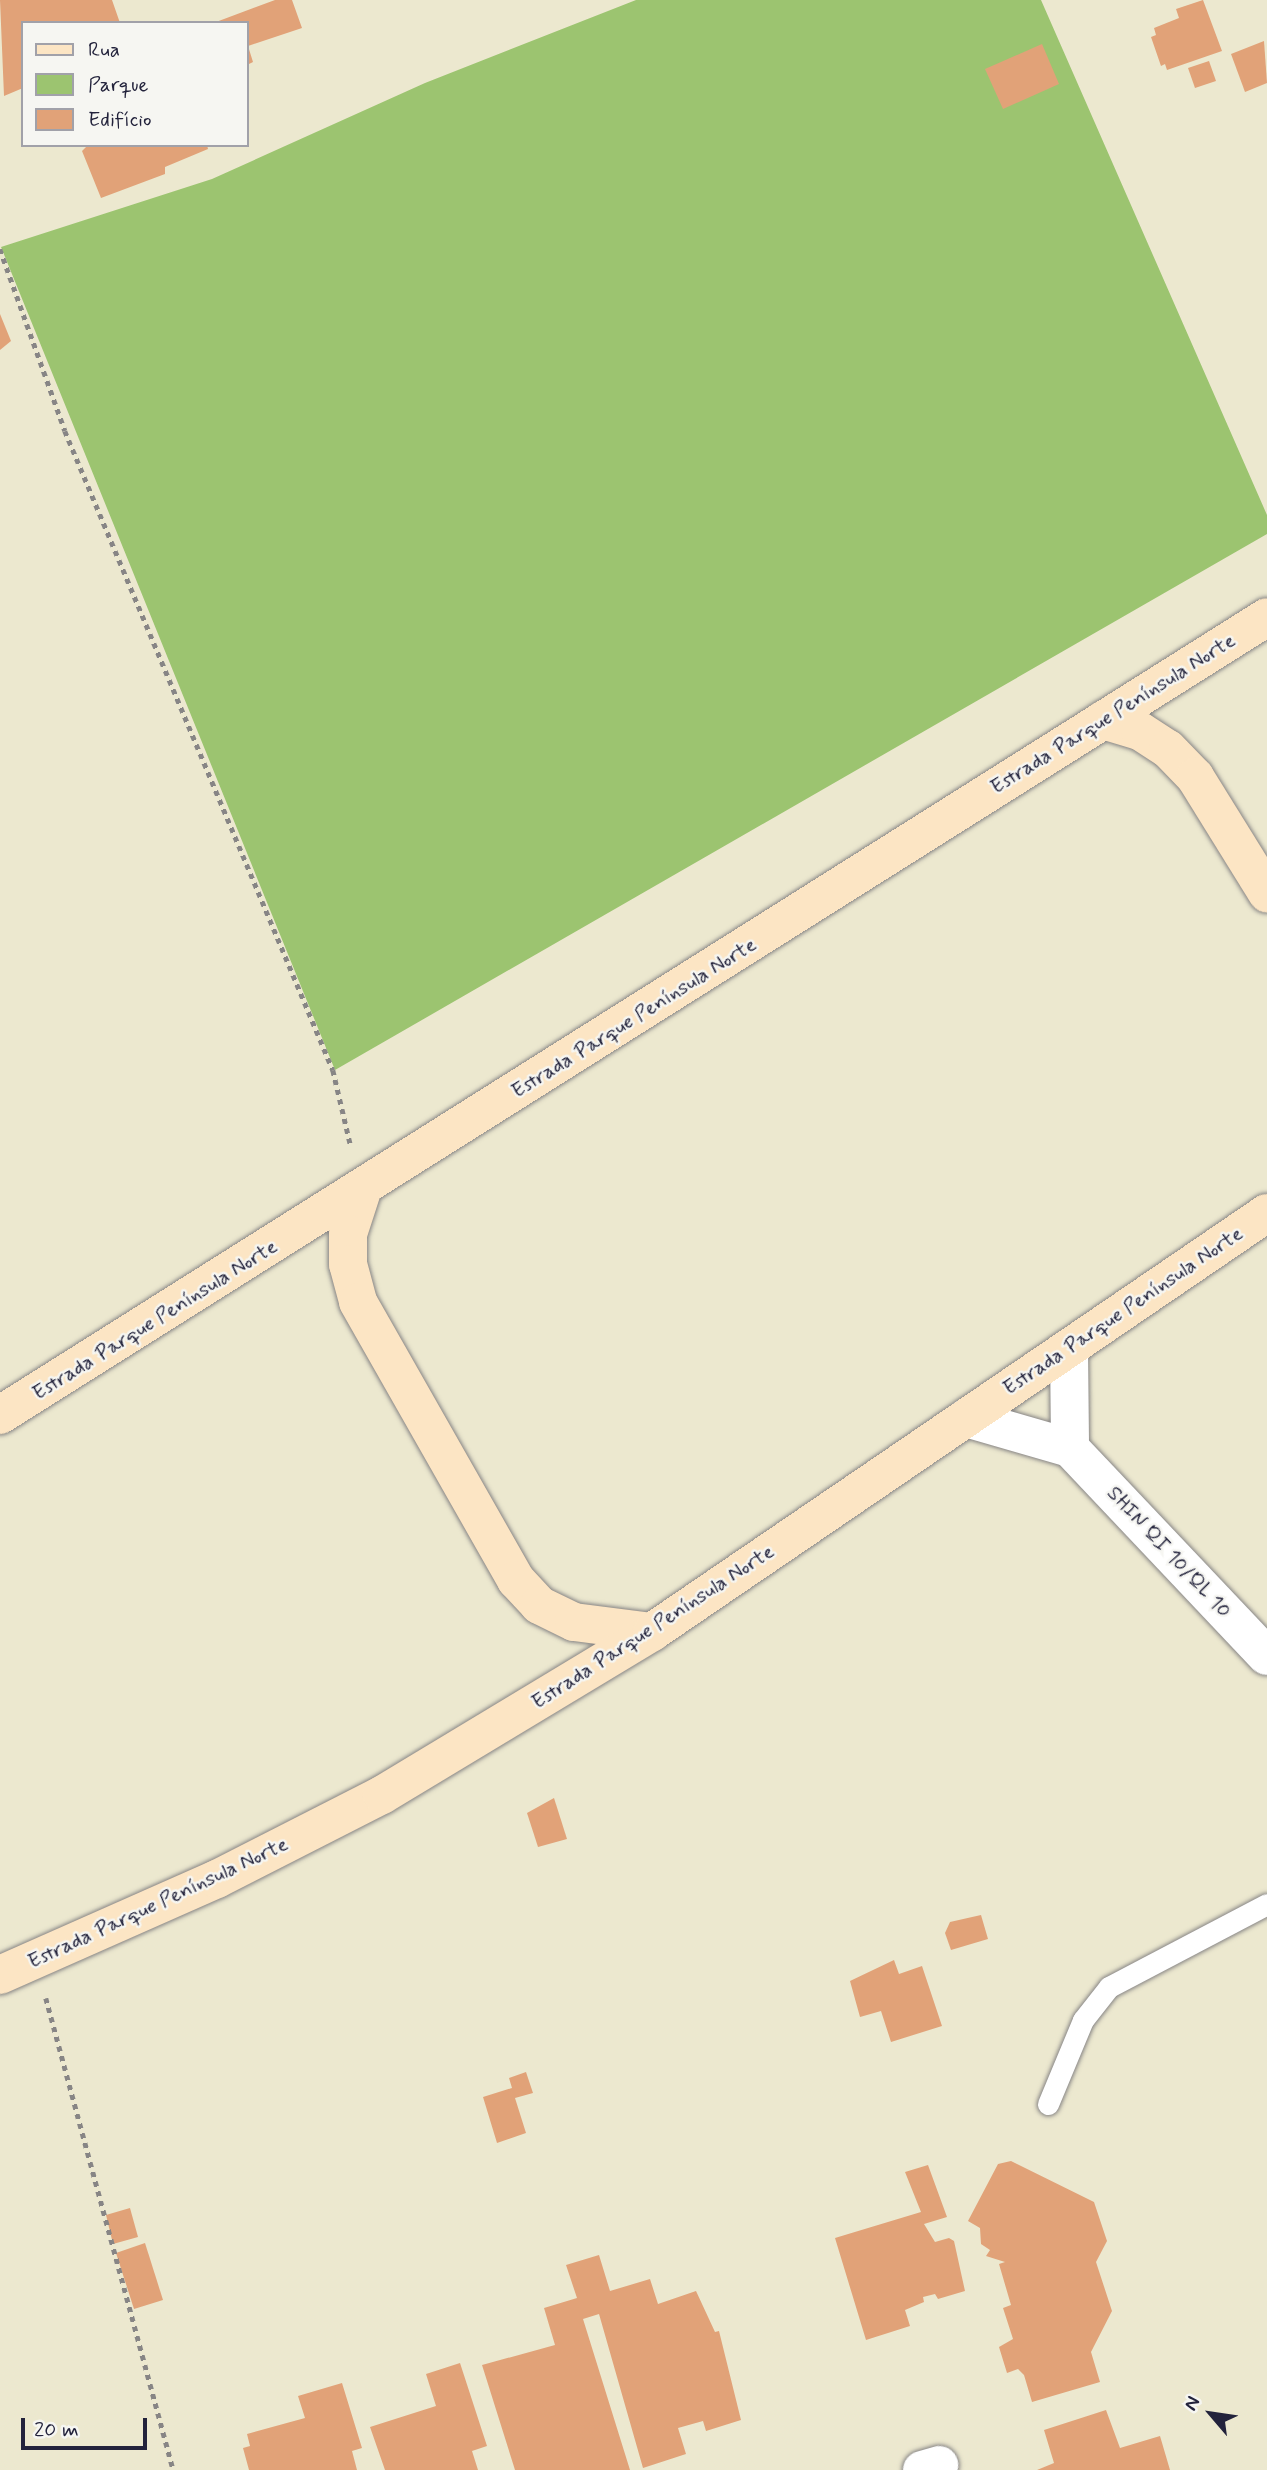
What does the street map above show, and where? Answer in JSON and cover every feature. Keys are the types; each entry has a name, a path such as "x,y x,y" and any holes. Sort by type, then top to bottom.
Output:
{"main road":[{"name":"Estrada Parque Península Norte","path":"0,1415 362,1191 1267,617"},
{"path":"1103,720 1140,731 1168,749 1195,777 1267,893"},
{"path":"362,1191 348,1234 348,1264 358,1302 516,1580 539,1605 574,1622 652,1632"},
{"name":"Estrada Parque Península Norte","path":"0,1975 217,1879 382,1795 652,1632 1267,1213"}],"street":[{"path":"966,1418 1070,1448 1069,1348"},
{"name":"SHIN QI 10/QL 10","path":"1070,1448 1267,1656"}],"lane":[{"path":"1048,2104 1083,2020 1108,1987 1267,1904"}],"path":[{"path":"0,249 65,431 333,1070 362,1191"},
{"path":"36,1960 173,2470"}],"green space":[{"path":"636,0 1041,0 1267,515 1267,534 335,1070 1,247 212,179 425,83"}],"building":[{"path":"0,0 112,0 119,21 21,21 21,89 4,96"},
{"path":"275,0 292,0 302,28 248,46 248,21 219,21"},
{"path":"1203,0 1222,51 1167,70 1165,64 1161,66 1151,37 1156,35 1154,28 1179,18 1176,9"},
{"path":"1264,41 1267,83 1245,92 1231,54"},
{"path":"1042,44 1059,84 1003,109 985,69"},
{"path":"248,46 253,62 248,64"},
{"path":"1209,61 1216,81 1195,88 1188,68"},
{"path":"86,147 208,149 165,167 165,174 101,198 82,151"},
{"path":"0,314 11,341 0,350"},
{"path":"554,1798 567,1839 538,1847 527,1813"},
{"path":"981,1915 988,1939 951,1950 945,1933 950,1922"},
{"path":"894,1960 899,1974 922,1966 942,2026 891,2042 881,2011 860,2017 850,1981"},
{"path":"526,2072 533,2093 515,2098 526,2133 497,2143 483,2097 512,2088 509,2078"},
{"path":"1011,2161 1094,2202 1107,2241 1096,2262 1112,2311 1091,2352 1100,2382 1032,2402 1024,2375 1018,2369 1007,2373 999,2347 1013,2339 1003,2308 1011,2305 999,2264 1005,2262 986,2256 990,2250 981,2244 980,2228 968,2221 998,2164"},
{"path":"928,2165 947,2217 924,2224 935,2242 949,2238 954,2241 965,2291 938,2299 935,2294 923,2297 924,2302 905,2310 910,2326 866,2340 835,2238 921,2212 905,2172"},
{"path":"130,2208 138,2237 113,2244 106,2215"},
{"path":"145,2243 163,2300 134,2309 116,2253"},
{"path":"599,2255 610,2291 650,2279 658,2304 696,2291 715,2332 719,2331 741,2420 706,2431 703,2421 678,2428 686,2454 643,2468 599,2314 583,2319 630,2470 515,2470 482,2365 555,2345 544,2308 577,2298 566,2265"},
{"path":"460,2363 487,2446 472,2451 478,2470 385,2470 370,2427 436,2406 426,2374"},
{"path":"342,2383 362,2448 352,2451 357,2470 249,2470 243,2448 250,2446 247,2434 305,2418 298,2396"},
{"path":"1106,2410 1120,2448 1160,2436 1170,2470 1037,2470 1054,2463 1044,2430"}]}
